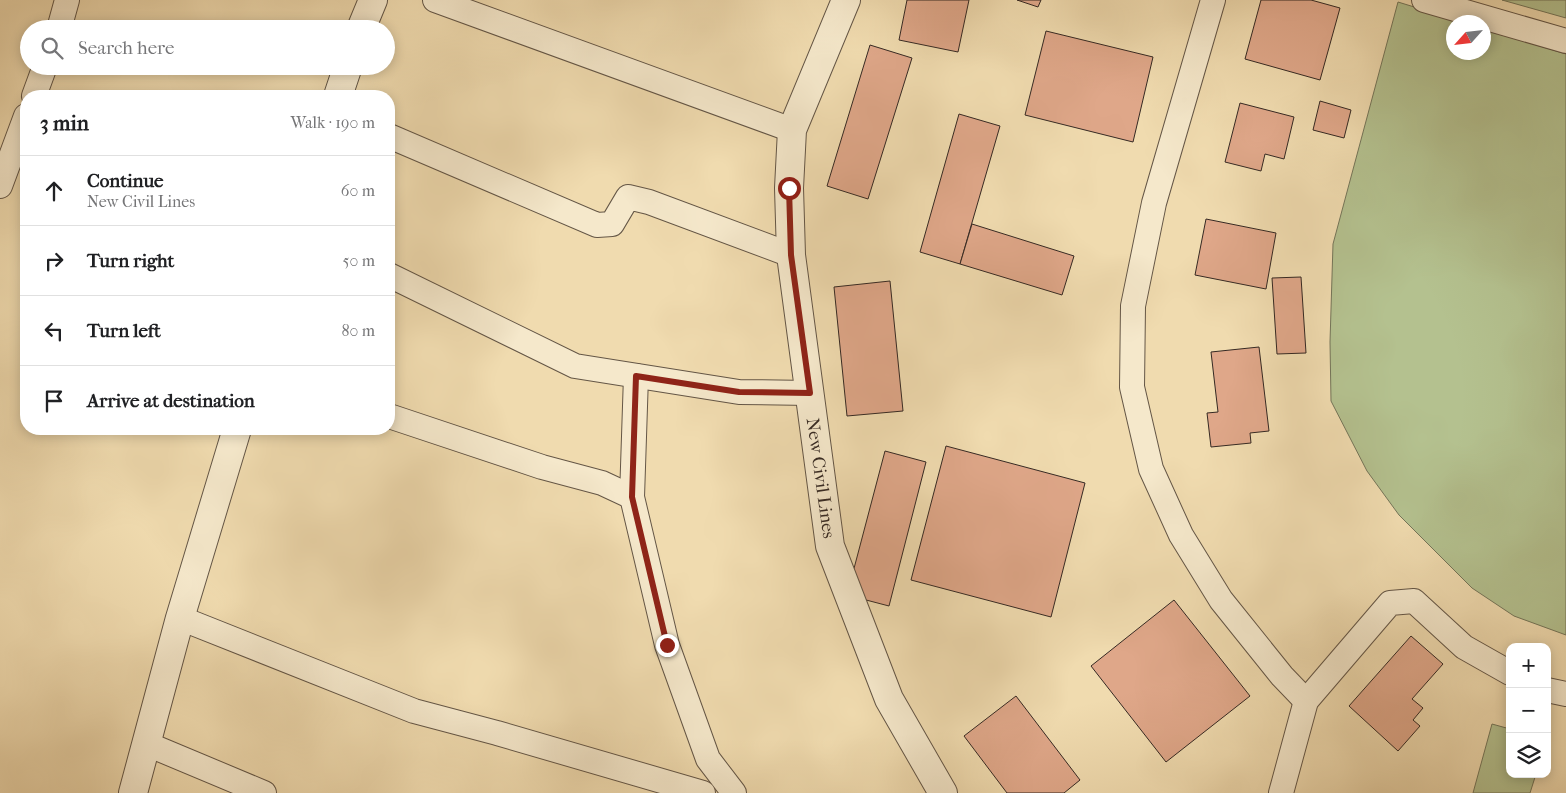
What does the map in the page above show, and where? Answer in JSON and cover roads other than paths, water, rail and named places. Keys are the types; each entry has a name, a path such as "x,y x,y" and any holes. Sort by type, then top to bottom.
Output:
{"street":[{"path":"61,20 67,0"},
{"path":"365,20 373,0"},
{"path":"435,0 792,130"},
{"name":"New Civil Lines","path":"846,0 792,130 789,188 791,255 830,546 889,699 943,793"},
{"path":"1213,0 1154,203 1133,306 1132,387 1151,469 1181,535 1221,600 1282,676 1306,701"},
{"path":"1424,0 1566,41"},
{"path":"36,90 42,75"},
{"path":"340,90 345,75"},
{"path":"0,186 20,132"},
{"path":"395,139 597,225 612,224 628,197 649,202 791,255"},
{"path":"395,278 575,366 739,392 810,393"},
{"path":"636,376 632,497 667,645 708,759 734,793"},
{"path":"395,418 542,467 602,483 632,497"},
{"path":"133,793 180,618 235,435"},
{"path":"1281,793 1306,701 1390,603 1414,600 1464,647 1506,671"},
{"path":"180,618 414,711 703,793"},
{"path":"1551,691 1566,694"},
{"path":"147,744 264,793"}]}
